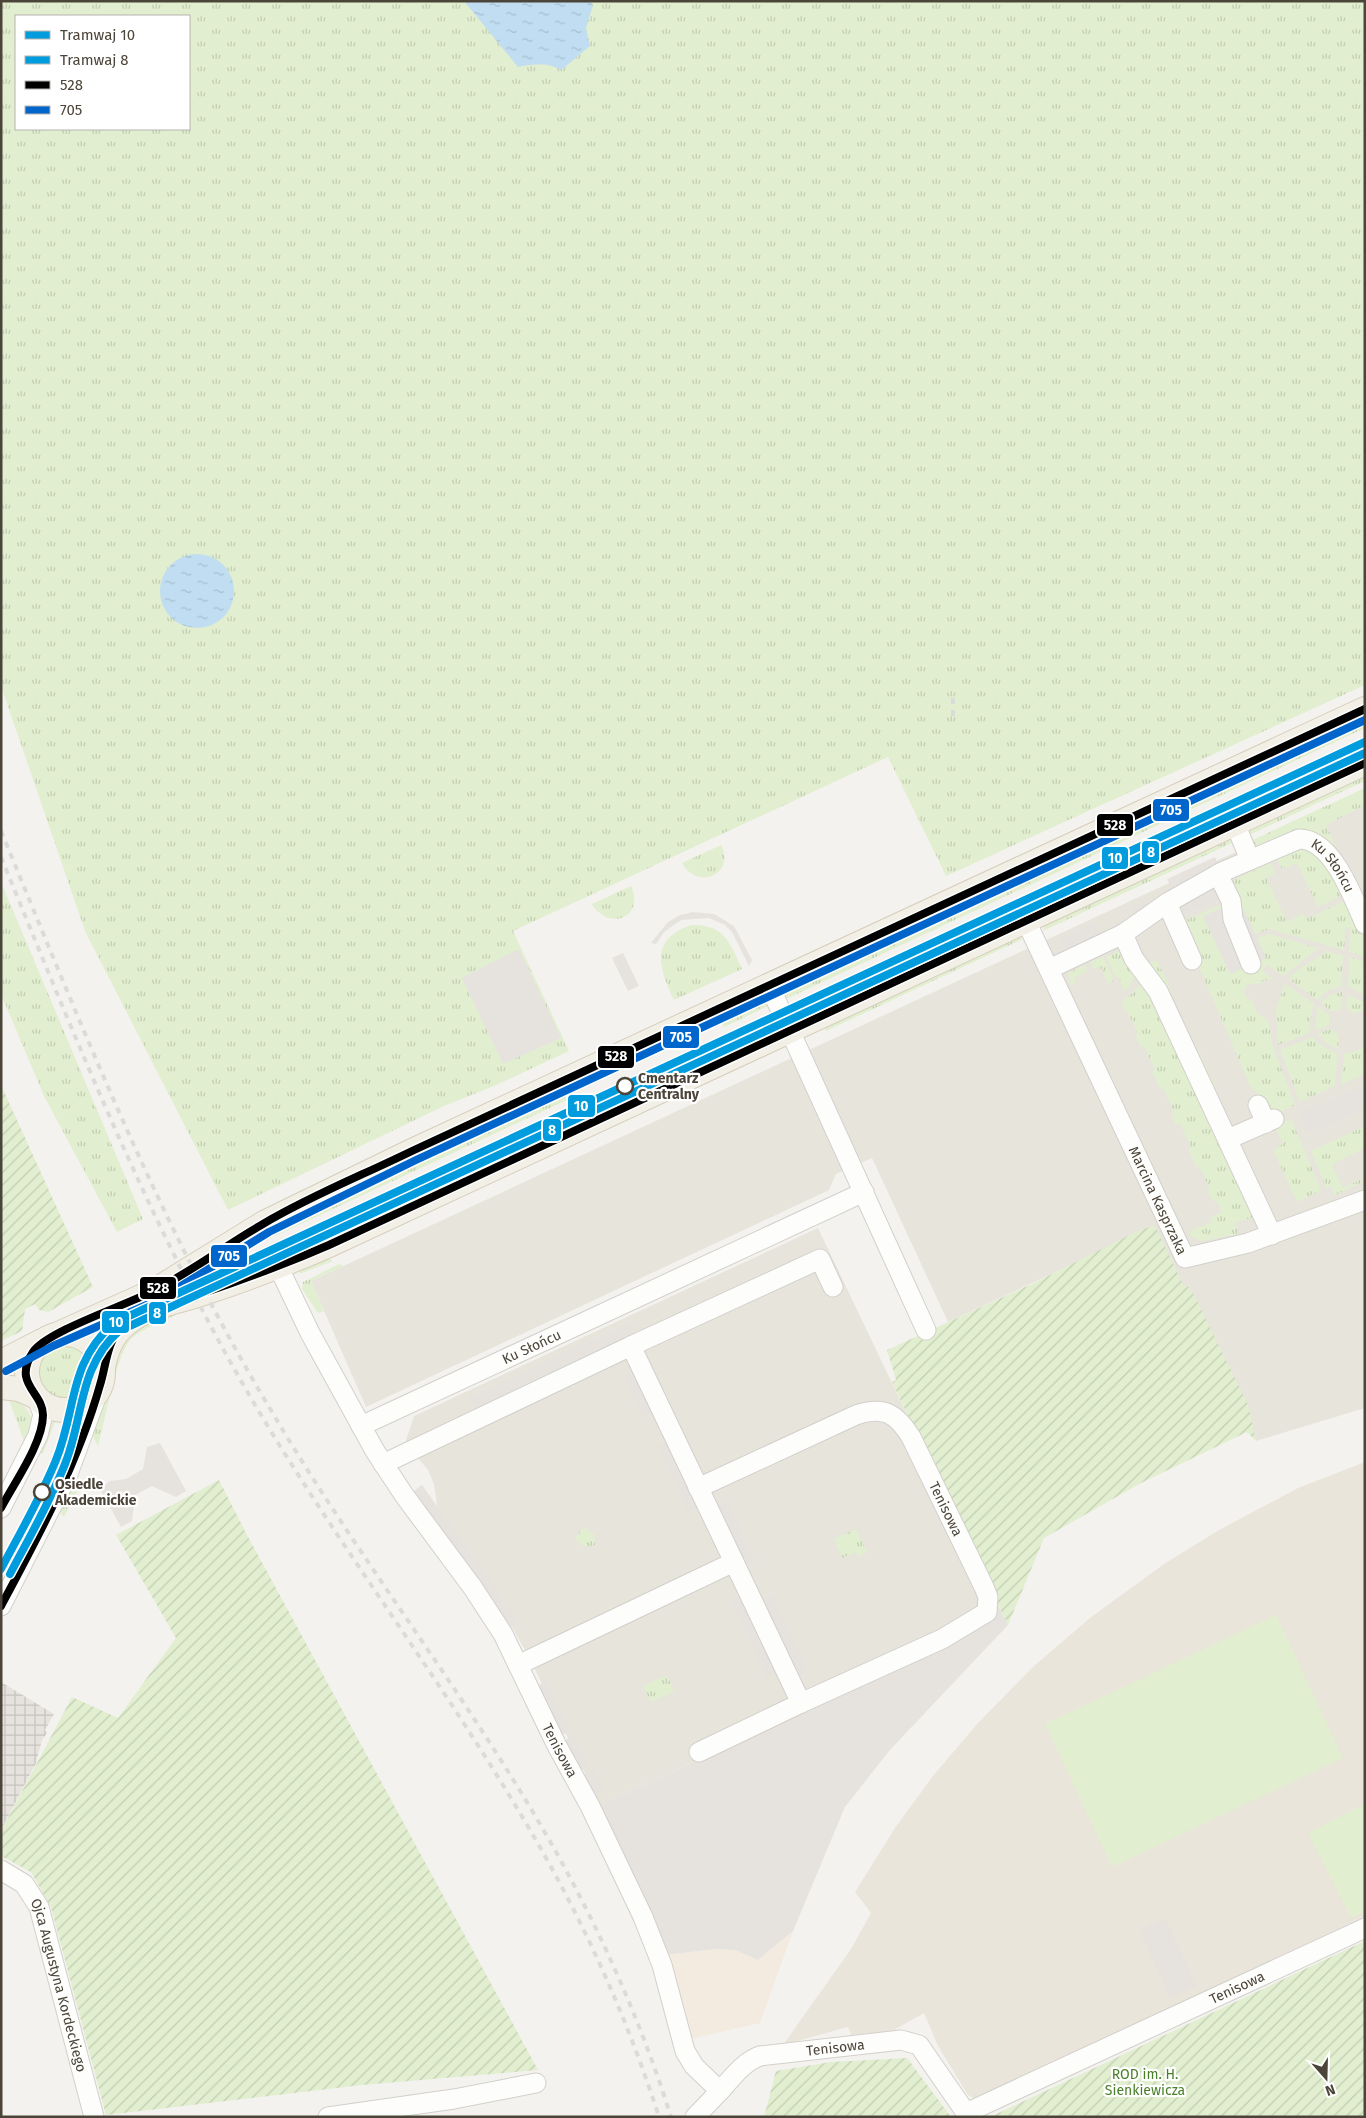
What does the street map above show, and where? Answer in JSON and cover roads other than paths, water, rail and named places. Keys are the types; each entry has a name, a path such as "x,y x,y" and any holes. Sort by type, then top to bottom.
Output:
{"main road":[{"path":"1,1362 171,1282 242,1235 280,1215 1365,709"},
{"path":"1,1387 19,1389 54,1409 69,1410 84,1405 98,1392 103,1367 113,1339 125,1324 134,1317 278,1266 329,1245 1365,763"},
{"path":"36,1398 28,1382 27,1366 32,1351 50,1338 72,1334 86,1340 97,1352 103,1367"}],"street":[{"path":"1235,823 1250,860"},
{"name":"Ku Słońcu","path":"1049,969 1123,934 1167,902 1218,874 1291,842 1306,839 1332,858 1365,924"},
{"path":"1218,874 1231,901 1233,919 1251,964"},
{"path":"1167,902 1192,960"},
{"name":"Marcina Kasprzaka","path":"1026,920 1185,1258 1223,1250 1272,1234"},
{"path":"1123,934 1134,958 1158,991 1272,1234 1365,1200"},
{"path":"770,986 926,1330"},
{"path":"1228,1139 1270,1121 1258,1104"},
{"name":"Ku Słońcu","path":"361,1426 864,1192"},
{"path":"384,1464 631,1346 820,1259 834,1288"},
{"path":"278,1266 310,1333 361,1426"},
{"path":"631,1346 801,1703"},
{"path":"1,1606 68,1474 98,1392"},
{"path":"1,1508 38,1435 43,1414 36,1398"},
{"name":"Tenisowa","path":"698,1488 856,1415 872,1410 881,1411 898,1419 912,1437 988,1597 987,1612 978,1619 933,1643 699,1752"},
{"name":"Tenisowa","path":"361,1426 384,1464 473,1588 503,1634 556,1744 590,1806 646,1926 662,1965 685,2051 694,2066 720,2091 742,2067 752,2059 760,2056 901,2040 919,2045 966,2113 1365,1928"},
{"path":"518,1665 734,1562"},
{"name":"Ojca Augustyna Kordeckiego","path":"1,1870 24,1884 39,1907 94,2117"},
{"path":"328,2117 446,2100 536,2083"},
{"path":"695,2117 720,2091"}],"water":[{"path":"464,1 590,1 593,5 586,28 590,46 561,70 556,67 540,64 518,67"},
{"path":"197,554 218,560 228,570 234,591 228,612 218,622 197,628 176,622 166,612 160,591 166,570 176,560"}],"railway":[{"path":"953,697 953,716"},
{"path":"1,831 124,1124 193,1268 230,1338 301,1460 508,1771 560,1859 597,1930 630,2004 671,2117"},
{"path":"1,857 120,1141 187,1280 261,1415 327,1519 465,1725 530,1830 586,1934 633,2043 659,2117"}],"tram line":[{"name":"10","path":"1,1569 37,1501 56,1460 63,1441 81,1370 88,1354 99,1338 114,1323 1365,742"},
{"name":"8","path":"10,1574 46,1506 65,1464 84,1393 96,1360 119,1331 1365,753"}],"place":[{"name":"Cmentarz Centralny","path":"625,1086"},
{"name":"Osiedle Akademickie","path":"42,1492"}],"park label":[{"name":"ROD im. H. Sienkiewicza","path":"1145,2082"}]}
